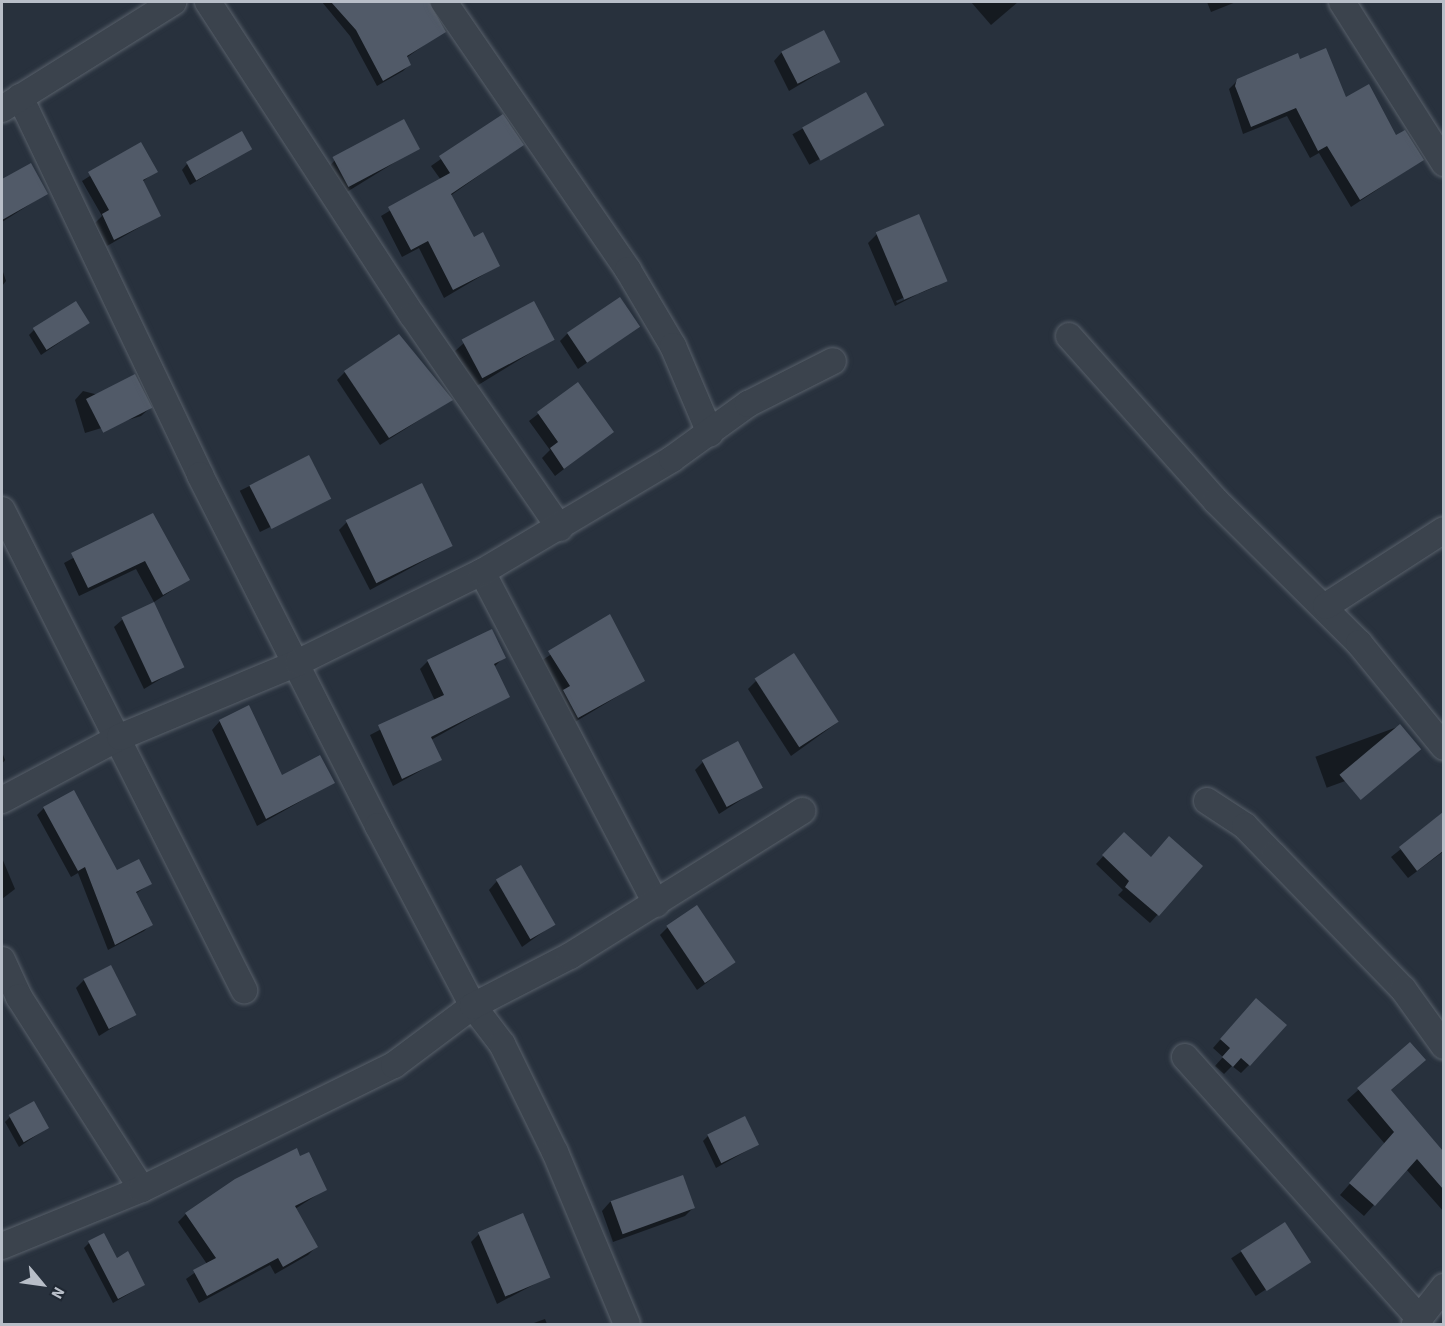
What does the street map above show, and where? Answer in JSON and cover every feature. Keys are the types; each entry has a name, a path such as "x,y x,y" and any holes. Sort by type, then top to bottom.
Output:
{"street":[{"path":"174,2 11,103 473,1006 502,1044 555,1152 627,1324"},
{"path":"208,2 413,316 560,528"},
{"path":"444,2 628,270 673,346 710,433"},
{"path":"1342,2 1443,162"},
{"path":"1069,336 1216,501 1326,606 1443,747"},
{"path":"2,800 120,737 299,662 482,572 560,528 710,433 748,404 833,361"},
{"path":"2,510 120,737 162,837 244,990"},
{"path":"1326,606 1443,530"},
{"path":"482,572 656,904"},
{"path":"1207,801 1245,826 1403,989 1443,1046"},
{"path":"2,1246 142,1189 394,1065 473,1006 656,904 802,811"},
{"path":"2,960 19,997 142,1189"},
{"path":"1185,1057 1418,1322 1443,1287"}],"building":[{"path":"331,2 429,2 446,32 407,56 411,65 383,81 356,30"},
{"path":"824,30 840,62 798,84 781,52"},
{"path":"1326,48 1346,97 1369,84 1396,135 1405,130 1424,160 1360,200 1327,146 1318,151 1296,108 1251,127 1235,86 1237,79 1298,53 1300,59"},
{"path":"866,92 884,125 821,161 802,127"},
{"path":"503,114 524,145 451,194 474,237 483,232 500,266 453,290 428,241 411,250 388,207 450,173 439,156"},
{"path":"404,119 420,149 348,187 332,157"},
{"path":"242,131 252,149 196,180 186,162"},
{"path":"141,142 158,172 143,180 161,216 114,240 102,214 109,210 88,172"},
{"path":"31,163 48,194 2,220 2,179"},
{"path":"919,214 948,281 904,300 876,232"},
{"path":"620,297 640,327 587,363 567,333"},
{"path":"76,301 90,323 47,350 33,328"},
{"path":"534,301 555,340 482,378 462,339"},
{"path":"399,334 453,400 389,438 344,371"},
{"path":"135,374 152,408 103,433 86,399"},
{"path":"578,382 614,432 564,469 550,448 558,442 537,412"},
{"path":"309,455 331,499 272,529 249,485"},
{"path":"422,483 453,546 376,583 346,520"},
{"path":"153,513 190,580 163,595 145,561 88,588 71,553"},
{"path":"154,602 184,667 152,682 121,617"},
{"path":"610,614 645,681 578,718 563,690 570,686 548,651"},
{"path":"492,629 506,658 494,664 510,697 431,737 442,760 402,779 378,725 444,695 427,660"},
{"path":"794,653 839,722 799,747 755,679"},
{"path":"249,705 282,775 320,755 335,783 266,819 219,720"},
{"path":"1400,724 1421,749 1361,800 1339,775"},
{"path":"738,741 763,788 727,807 702,760"},
{"path":"74,790 117,870 139,859 152,884 136,892 153,925 115,945 85,867 78,871 43,807"},
{"path":"1443,812 1443,851 1417,871 1399,847"},
{"path":"1124,832 1151,857 1169,836 1203,866 1159,916 1125,887 1129,881 1102,855"},
{"path":"521,865 556,925 530,939 496,880"},
{"path":"697,905 736,962 705,983 666,926"},
{"path":"111,965 136,1015 109,1029 83,979"},
{"path":"1256,998 1287,1025 1250,1066 1241,1058 1233,1067 1222,1057 1230,1048 1220,1039"},
{"path":"1410,1042 1426,1060 1391,1090 1443,1151 1443,1189 1417,1159 1375,1206 1349,1183 1394,1132 1357,1088"},
{"path":"34,1101 49,1128 24,1142 9,1115"},
{"path":"745,1116 759,1145 721,1163 707,1134"},
{"path":"297,1148 300,1156 309,1152 327,1190 295,1206 318,1247 283,1267 278,1258 207,1296 193,1270 216,1258 185,1213 235,1179"},
{"path":"683,1175 695,1208 623,1234 611,1201"},
{"path":"523,1213 550,1277 505,1297 478,1232"},
{"path":"1285,1222 1311,1262 1267,1291 1241,1251"},
{"path":"104,1233 117,1258 128,1251 145,1285 118,1299 88,1241"}]}
